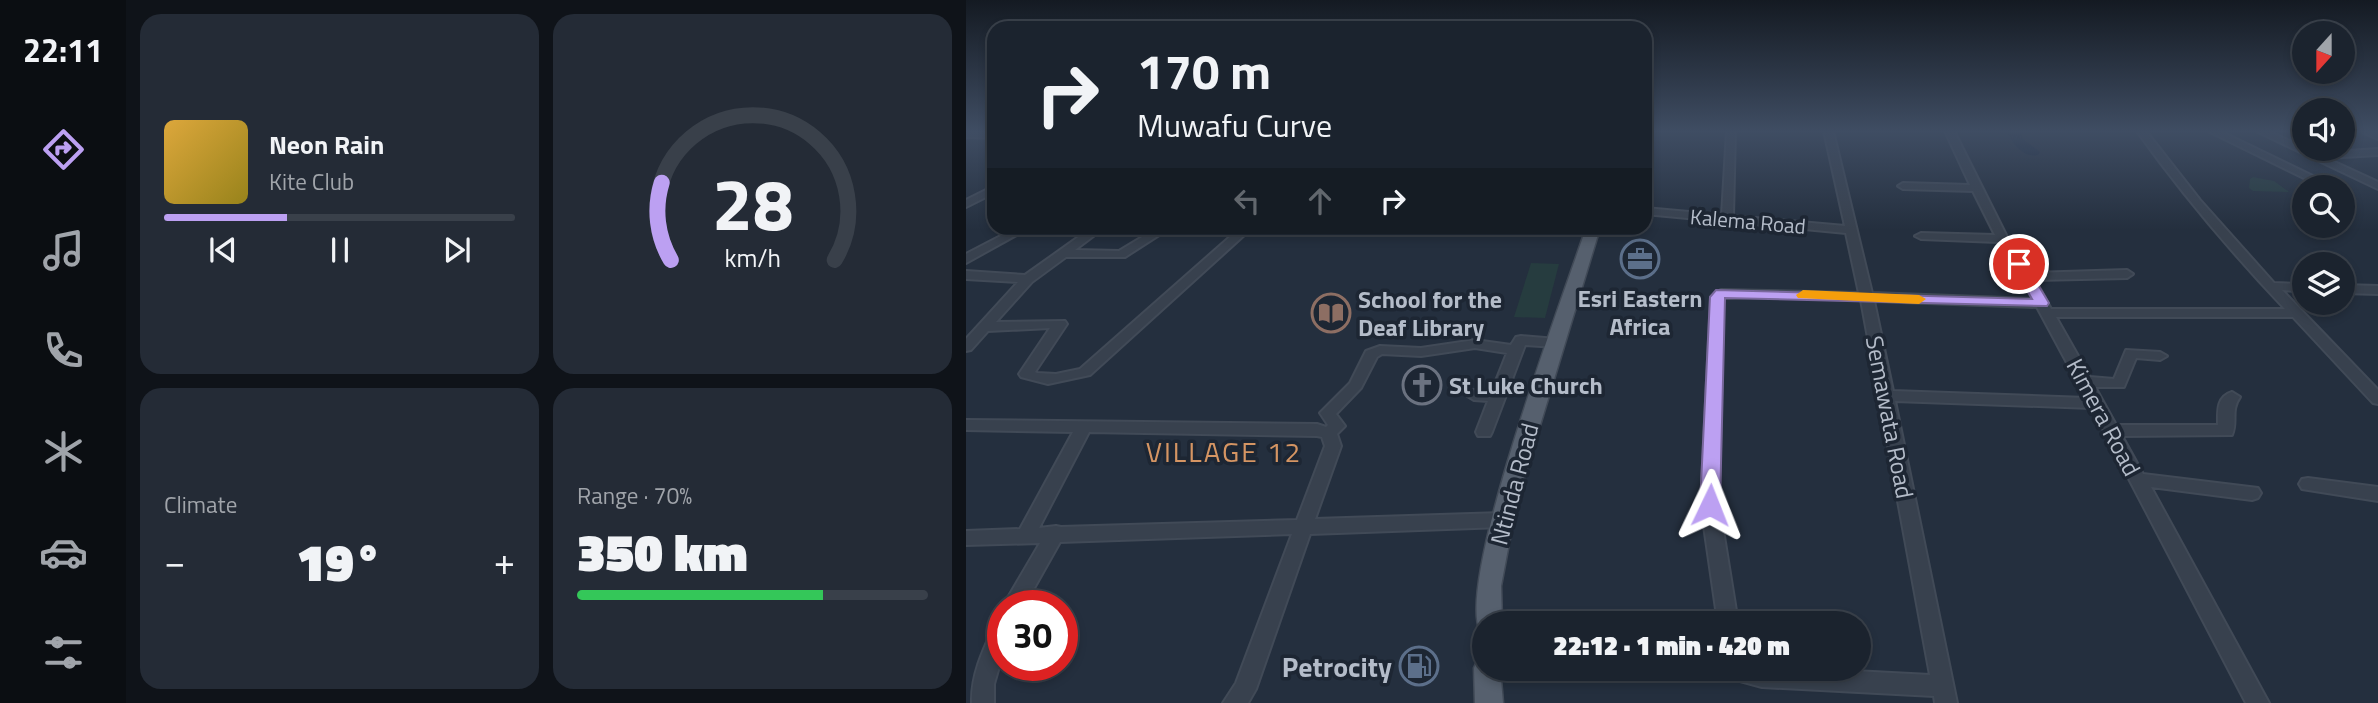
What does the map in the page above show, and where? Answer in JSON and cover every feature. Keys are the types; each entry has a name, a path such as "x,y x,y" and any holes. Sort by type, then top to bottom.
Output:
{"main road":[{"name":"Ntinda Road","path":"1489,611 1489,586 1502,520 1534,409 1558,343 1590,235"},
{"path":"1488,681 1489,703"}],"street":[{"path":"1727,219 1730,164"},
{"name":"Semawata Road","path":"1836,164 1867,298 1944,694"},
{"name":"Kimera Road","path":"1965,164 2002,239 2027,277 2097,402 2258,703"},
{"path":"2164,164 2186,194 2292,311"},
{"path":"2282,164 2305,175"},
{"path":"2330,164 2378,186"},
{"path":"1903,186 1976,188"},
{"path":"966,204 987,193"},
{"name":"Kalema Road","path":"1652,212 1851,230"},
{"path":"966,259 1010,235"},
{"path":"966,347 1028,279 1088,235"},
{"path":"1061,253 1121,255 1153,235"},
{"path":"983,327 1060,324 1026,374 1038,379 1058,379 1085,372 1238,235"},
{"path":"1921,236 2002,239"},
{"path":"2027,277 2127,274"},
{"path":"966,275 1028,279"},
{"path":"2269,286 2292,287"},
{"path":"2355,289 2378,290"},
{"path":"1726,611 1710,505 1717,297 1721,293 2045,308 2292,313"},
{"path":"2296,315 2378,399"},
{"path":"1484,432 1515,350 1521,341 1558,343"},
{"path":"966,425 1329,433 1337,426 1328,413 1356,385 1371,354 1380,351 1421,352 1447,346 1475,344 1515,350"},
{"path":"2085,381 2119,384 2131,353 2160,356"},
{"path":"1474,395 1498,396"},
{"path":"1886,396 2097,402"},
{"path":"2111,430 2226,431 2226,404 2232,397"},
{"path":"1026,535 1083,428"},
{"path":"1234,703 1245,689 1333,446 1329,433"},
{"path":"2136,479 2252,493"},
{"path":"2308,484 2378,494"},
{"path":"966,538 1502,520"},
{"path":"1022,590 1056,533"},
{"path":"983,703 982,692 987,673"},
{"path":"1805,681 1944,694"}],"green space":[{"path":"2253,177 2274,181 2289,192 2253,191 2249,188 2250,179"},
{"path":"1531,263 1559,264 1545,318 1514,317"}],"slow traffic":[{"path":"1803,295 1919,299"}],"place":[{"name":"Esri Eastern Africa","path":"1640,259"},
{"name":"School for the Deaf Library","path":"1331,313"},
{"name":"St Luke Church","path":"1422,385"},
{"name":"Petrocity","path":"1419,666"}],"district":[{"name":"VILLAGE 12","path":"1224,451"}],"route":[{"path":"1710,505 1717,297 1721,293 2042,303 2019,264"}]}
